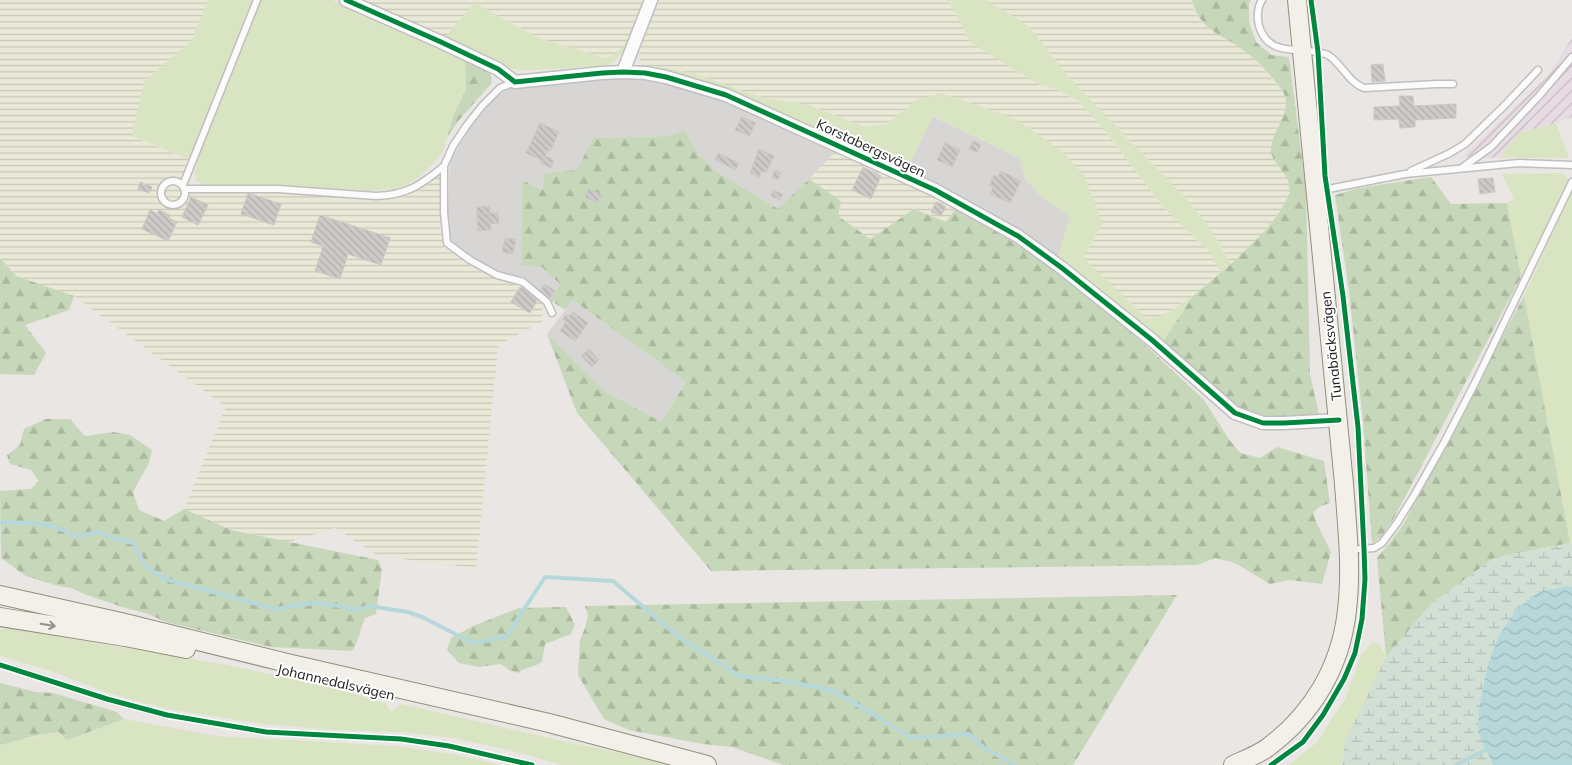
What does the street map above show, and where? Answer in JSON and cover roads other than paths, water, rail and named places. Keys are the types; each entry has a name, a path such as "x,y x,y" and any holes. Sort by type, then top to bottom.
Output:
{"main road":[{"name":"Tunabäcksvägen","path":"1233,765 1266,749 1301,717 1322,690 1337,656 1347,609 1349,550 1339,420 1297,0"},
{"name":"Johannedalsvägen","path":"0,583 48,605"},
{"name":"Johannedalsvägen","path":"0,595 549,723 707,765"},
{"name":"Johannedalsvägen","path":"0,617 125,637 283,669 547,732 670,756"}],"street":[{"path":"346,0 498,69 514,82"},
{"path":"623,72 652,0"},
{"name":"Korstabergsvägen","path":"514,82 623,72 645,73 666,77 726,95 935,190 1018,236 1062,268 1152,340 1235,413 1263,423 1339,420"}],"lane":[{"path":"257,0 184,187 278,188 391,196 415,188 444,166"},
{"path":"1262,0 1258,6 1258,20 1262,35 1271,45 1285,50 1302,49 1326,54 1335,61 1357,86 1364,88 1453,84"},
{"path":"1462,168 1490,147 1572,57"},
{"path":"1405,174 1465,144 1519,92 1538,70"},
{"path":"514,82 500,88 482,106 453,146 444,166 444,212 447,243 470,260 497,275 524,282 547,302 552,313"},
{"path":"1316,192 1405,174 1518,163 1572,165"},
{"path":"1349,550 1374,548 1382,544 1415,494 1476,380 1572,182"}],"water":[{"path":"1568,586 1572,587 1572,765 1493,765 1478,732 1479,710 1487,668 1498,637 1516,610 1539,592"}],"waterway":[{"path":"0,523 32,523 52,526 78,536 99,532 134,543 145,566 165,579 275,609 314,603 357,610 370,606 408,612 422,617 473,643 506,637 545,577 613,581 676,635 739,676 786,681 834,691 912,738 969,734 984,748 1015,765"},
{"path":"1456,765 1486,750"}]}
